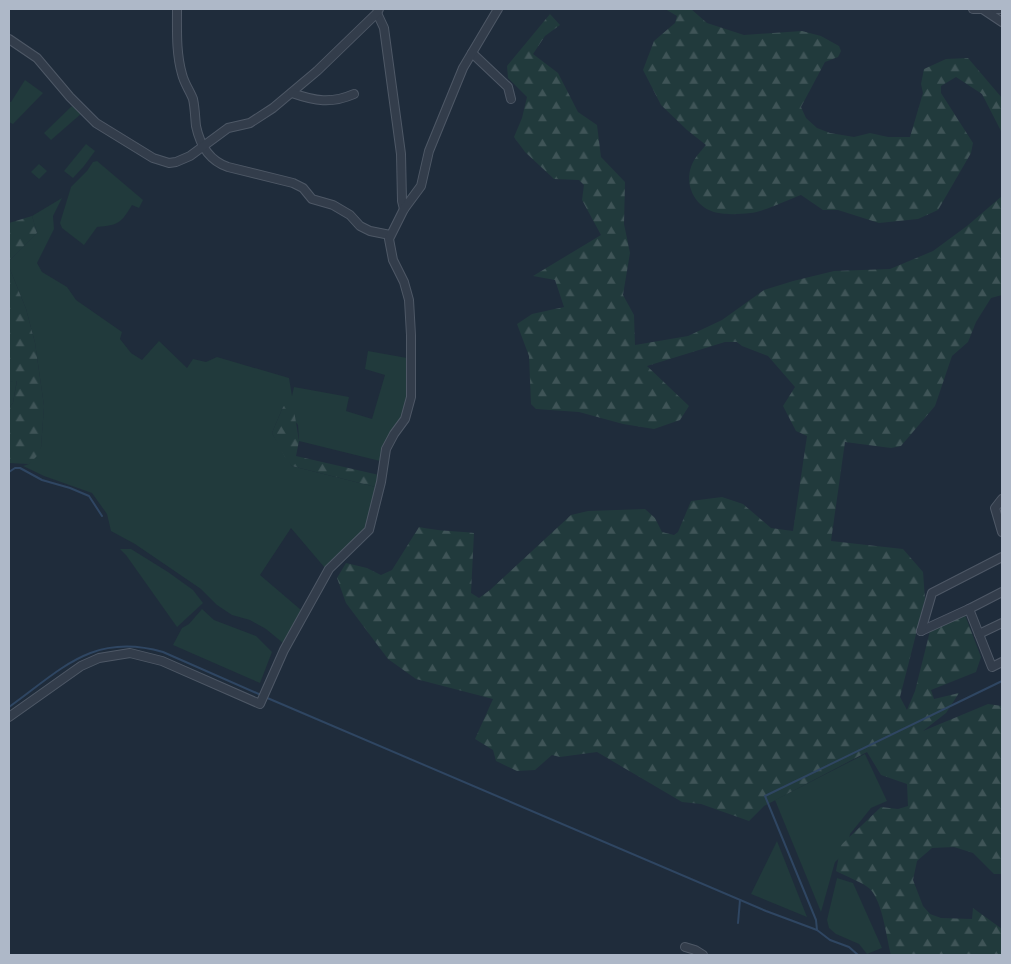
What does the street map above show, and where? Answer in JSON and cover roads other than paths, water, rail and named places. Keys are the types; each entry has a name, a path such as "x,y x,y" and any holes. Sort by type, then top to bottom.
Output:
{"street":[{"path":"177,9 177,45 182,74 193,100 197,129 208,153 218,163 293,183 303,188 312,199 334,205 350,215 360,226 370,231 390,236"},
{"path":"9,716 86,664 99,658 130,653 162,661 260,704 284,650 330,569 369,530 381,482 386,449 404,419 411,397 409,300 404,282 393,260 389,242 390,236 404,209 421,186 430,151 463,68 498,9"},
{"path":"973,9 1002,9"},
{"path":"984,10 1002,22"},
{"path":"9,39 37,58 70,97 96,123 153,158 169,163 190,156 228,128 250,123 292,93 378,11 384,28 401,154 402,201 404,209"},
{"path":"472,53 508,87 511,99"},
{"path":"292,93 311,100 329,101 342,99 354,94"},
{"path":"1002,498 995,508 1002,532"},
{"path":"1002,557 932,593 921,631 1002,592"},
{"path":"969,609 992,667 1002,662"},
{"path":"979,634 1002,622"},
{"path":"685,947 703,955"}],"waterway":[{"path":"9,472 15,468 20,468 42,480 89,496 102,516"},
{"path":"9,707 80,658 97,651 117,647 138,647 163,652 261,695"},
{"path":"817,930 816,920 765,796 1002,681"},
{"path":"265,697 766,911 817,930 830,940 849,947 858,955"},
{"path":"738,923 740,900"}]}
